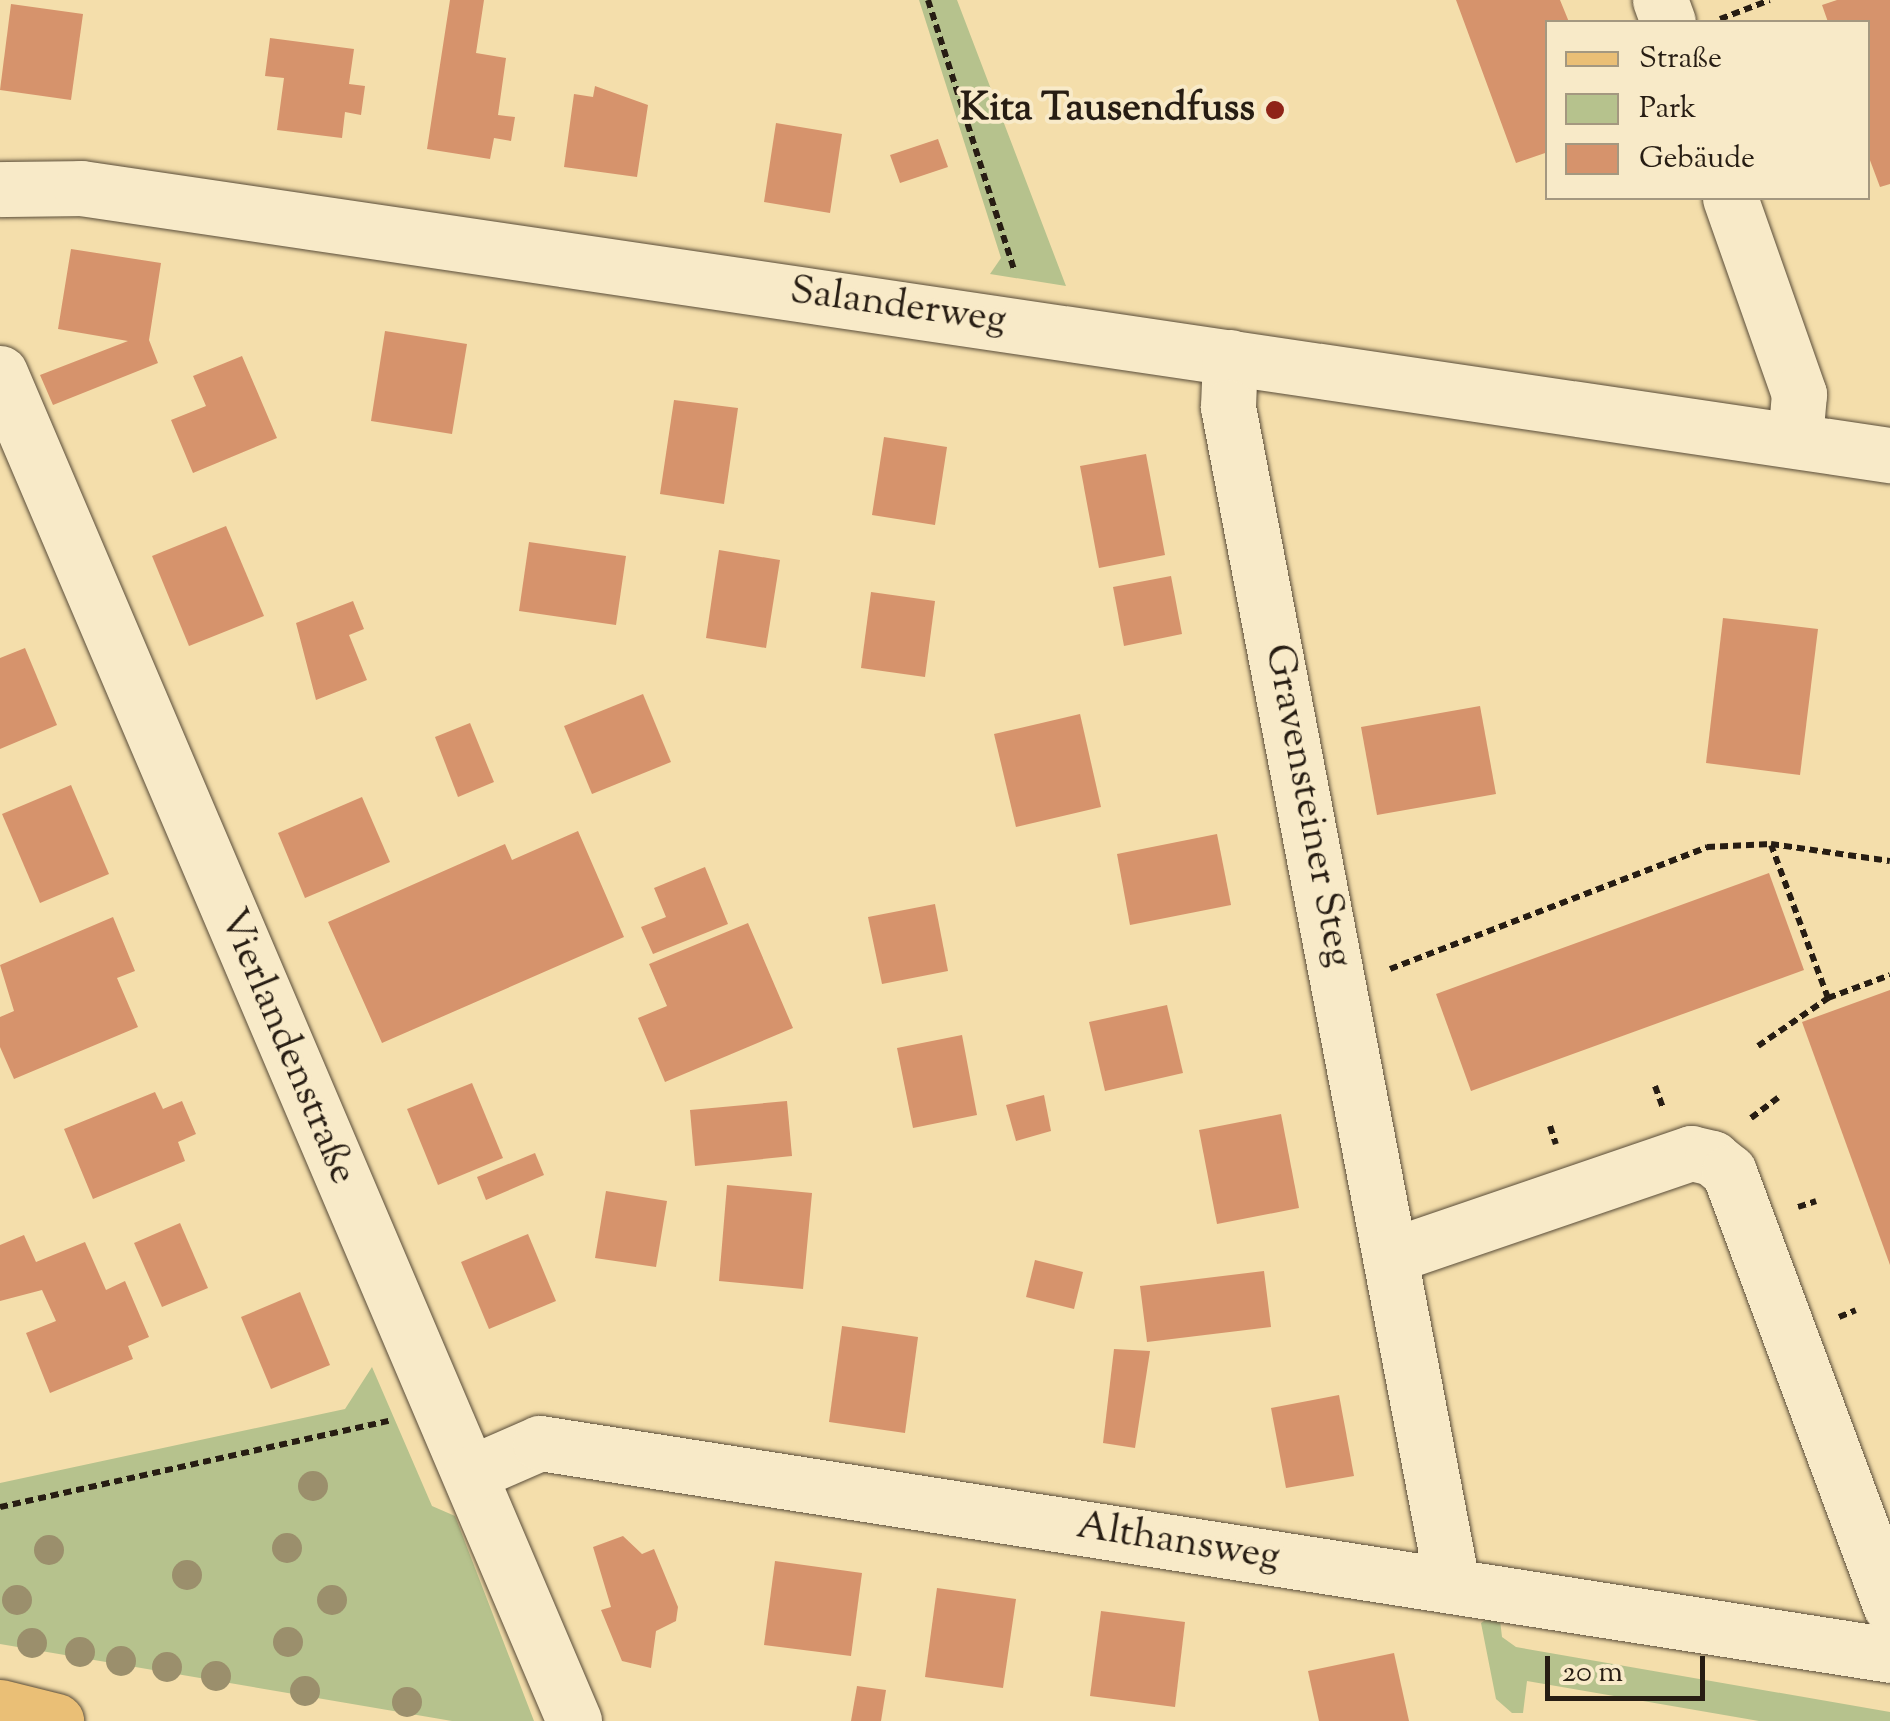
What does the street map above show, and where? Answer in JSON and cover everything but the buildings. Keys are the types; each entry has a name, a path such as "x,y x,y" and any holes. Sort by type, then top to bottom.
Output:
{"main road":[{"path":"0,1707 56,1721"}],"street":[{"name":"Salanderweg","path":"0,188 81,188 1890,455"},
{"path":"1731,200 1799,394 1794,439"},
{"name":"Gravensteiner Steg","path":"1230,357 1228,407 1342,987 1452,1584"},
{"name":"Vierlandenstraße","path":"0,373 574,1721"},
{"path":"1393,1255 1692,1153 1712,1158 1730,1172 1890,1606"},
{"name":"Althansweg","path":"471,1473 540,1443 1890,1655"}],"path":[{"path":"928,0 1013,255 1012,324"},
{"path":"1715,20 1770,0"},
{"path":"1342,987 1708,847 1771,844 1890,862"},
{"path":"1771,844 1828,998"},
{"path":"1758,1046 1828,998 1890,974"},
{"path":"0,1506 404,1417"}],"green space":[{"path":"919,0 957,0 1066,286 990,274 1001,258"},
{"path":"372,1367 432,1506 455,1516 534,1721 452,1721 0,1644 0,1483 345,1409"},
{"path":"1499,1611 1502,1637 1516,1647 1890,1712 1890,1721 1759,1721 1527,1681 1523,1713 1512,1713 1496,1699 1481,1623"}],"place":[{"name":"Kita Tausendfuss","path":"1275,110"}]}
